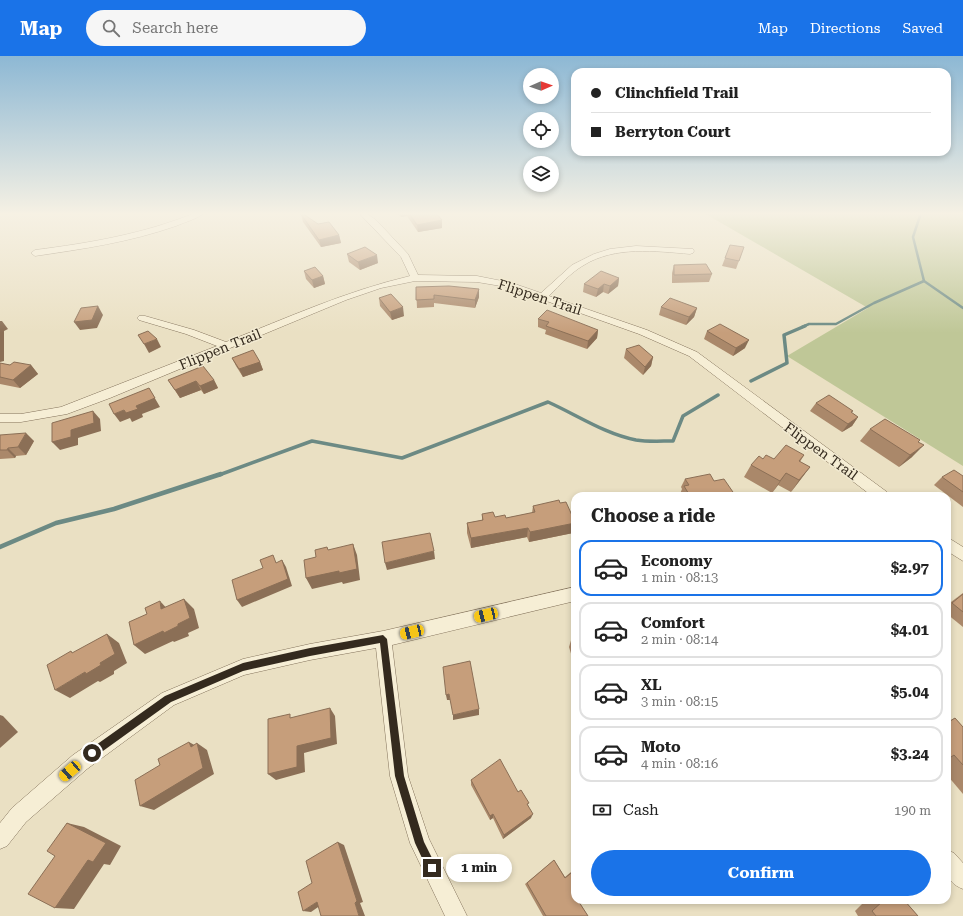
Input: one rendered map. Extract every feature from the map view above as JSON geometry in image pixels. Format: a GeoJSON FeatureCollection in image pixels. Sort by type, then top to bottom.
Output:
{"type":"FeatureCollection","features":[{"type":"Feature","properties":{"kind":"street"},"geometry":{"type":"LineString","coordinates":[[402,253],[415,278]]}},
{"type":"Feature","properties":{"kind":"street"},"geometry":{"type":"LineString","coordinates":[[542,296],[584,261],[605,253]]}},
{"type":"Feature","properties":{"kind":"street","name":"Flippen Trail"},"geometry":{"type":"LineString","coordinates":[[0,418],[21,418],[63,411],[106,395],[343,298],[379,286],[415,278],[477,279],[509,285],[542,296],[643,332],[693,354],[870,492]]}},
{"type":"Feature","properties":{"kind":"street"},"geometry":{"type":"LineString","coordinates":[[142,318],[190,332],[227,346]]}},
{"type":"Feature","properties":{"kind":"street"},"geometry":{"type":"LineString","coordinates":[[951,546],[963,555]]}},
{"type":"Feature","properties":{"kind":"street"},"geometry":{"type":"LineString","coordinates":[[0,839],[19,815],[80,762],[168,699],[243,667],[310,652],[383,639],[571,595]]}},
{"type":"Feature","properties":{"kind":"street"},"geometry":{"type":"LineString","coordinates":[[383,639],[399,776],[420,843],[456,916]]}},
{"type":"Feature","properties":{"kind":"street"},"geometry":{"type":"LineString","coordinates":[[951,865],[963,879]]}},
{"type":"Feature","properties":{"kind":"green space"},"geometry":{"type":"Polygon","coordinates":[[[773,253],[963,253],[963,466],[787,356],[868,308],[773,253]]]}},
{"type":"Feature","properties":{"kind":"building"},"geometry":{"type":"Polygon","coordinates":[[[374,253],[377,255],[358,262],[347,254],[374,253]]]}},
{"type":"Feature","properties":{"kind":"building"},"geometry":{"type":"Polygon","coordinates":[[[727,253],[742,253],[739,261],[725,258],[727,253]]]}},
{"type":"Feature","properties":{"kind":"building"},"geometry":{"type":"Polygon","coordinates":[[[706,264],[712,274],[674,275],[674,265],[706,264]]]}},
{"type":"Feature","properties":{"kind":"building"},"geometry":{"type":"Polygon","coordinates":[[[315,267],[323,276],[312,280],[304,271],[315,267]]]}},
{"type":"Feature","properties":{"kind":"building"},"geometry":{"type":"Polygon","coordinates":[[[601,271],[619,278],[610,286],[604,284],[598,289],[584,284],[601,271]]]}},
{"type":"Feature","properties":{"kind":"building"},"geometry":{"type":"Polygon","coordinates":[[[449,286],[479,289],[475,300],[434,295],[434,299],[416,300],[416,287],[449,286]]]}},
{"type":"Feature","properties":{"kind":"building"},"geometry":{"type":"Polygon","coordinates":[[[391,294],[403,307],[390,312],[379,298],[391,294]]]}},
{"type":"Feature","properties":{"kind":"building"},"geometry":{"type":"Polygon","coordinates":[[[670,298],[697,308],[689,317],[661,307],[670,298]]]}},
{"type":"Feature","properties":{"kind":"building"},"geometry":{"type":"Polygon","coordinates":[[[98,306],[92,320],[74,322],[81,308],[98,306]]]}},
{"type":"Feature","properties":{"kind":"building"},"geometry":{"type":"Polygon","coordinates":[[[547,310],[598,330],[588,341],[546,326],[549,322],[538,319],[547,310]]]}},
{"type":"Feature","properties":{"kind":"building"},"geometry":{"type":"Polygon","coordinates":[[[720,324],[749,340],[736,348],[707,331],[720,324]]]}},
{"type":"Feature","properties":{"kind":"building"},"geometry":{"type":"Polygon","coordinates":[[[148,331],[157,339],[144,344],[138,335],[148,331]]]}},
{"type":"Feature","properties":{"kind":"building"},"geometry":{"type":"Polygon","coordinates":[[[639,345],[653,357],[645,367],[626,349],[639,345]]]}},
{"type":"Feature","properties":{"kind":"building"},"geometry":{"type":"Polygon","coordinates":[[[253,350],[260,362],[239,369],[232,358],[253,350]]]}},
{"type":"Feature","properties":{"kind":"building"},"geometry":{"type":"Polygon","coordinates":[[[14,362],[31,365],[13,380],[0,377],[0,363],[10,365],[14,362]]]}},
{"type":"Feature","properties":{"kind":"building"},"geometry":{"type":"Polygon","coordinates":[[[203,366],[214,380],[200,386],[196,381],[175,390],[168,380],[203,366]]]}},
{"type":"Feature","properties":{"kind":"building"},"geometry":{"type":"Polygon","coordinates":[[[149,388],[155,398],[136,406],[138,409],[126,413],[124,410],[114,414],[109,404],[149,388]]]}},
{"type":"Feature","properties":{"kind":"building"},"geometry":{"type":"Polygon","coordinates":[[[829,395],[853,411],[851,412],[858,417],[848,424],[816,403],[829,395]]]}},
{"type":"Feature","properties":{"kind":"building"},"geometry":{"type":"Polygon","coordinates":[[[93,411],[94,423],[71,430],[71,437],[52,442],[52,423],[93,411]]]}},
{"type":"Feature","properties":{"kind":"building"},"geometry":{"type":"Polygon","coordinates":[[[885,419],[920,440],[918,442],[924,445],[910,455],[870,429],[885,419]]]}},
{"type":"Feature","properties":{"kind":"building"},"geometry":{"type":"Polygon","coordinates":[[[26,433],[18,447],[0,450],[0,435],[26,433]]]}},
{"type":"Feature","properties":{"kind":"building"},"geometry":{"type":"Polygon","coordinates":[[[786,445],[804,455],[799,461],[810,467],[799,480],[786,473],[780,481],[751,465],[759,456],[763,459],[766,455],[774,459],[786,445]]]}},
{"type":"Feature","properties":{"kind":"building"},"geometry":{"type":"Polygon","coordinates":[[[954,470],[963,476],[963,492],[942,477],[954,470]]]}},
{"type":"Feature","properties":{"kind":"building"},"geometry":{"type":"Polygon","coordinates":[[[710,474],[714,481],[724,479],[733,492],[688,492],[684,486],[689,485],[685,479],[710,474]]]}},
{"type":"Feature","properties":{"kind":"building"},"geometry":{"type":"Polygon","coordinates":[[[559,500],[560,503],[566,502],[571,513],[571,524],[530,532],[528,528],[471,538],[467,523],[483,520],[482,514],[493,512],[495,517],[505,515],[506,518],[535,512],[533,506],[559,500]]]}},
{"type":"Feature","properties":{"kind":"building"},"geometry":{"type":"Polygon","coordinates":[[[430,533],[434,551],[385,563],[382,542],[430,533]]]}},
{"type":"Feature","properties":{"kind":"building"},"geometry":{"type":"Polygon","coordinates":[[[353,544],[357,569],[306,578],[304,560],[316,557],[315,550],[327,547],[328,550],[353,544]]]}},
{"type":"Feature","properties":{"kind":"building"},"geometry":{"type":"Polygon","coordinates":[[[273,555],[276,563],[282,560],[288,579],[237,600],[232,580],[263,568],[260,560],[273,555]]]}},
{"type":"Feature","properties":{"kind":"building"},"geometry":{"type":"Polygon","coordinates":[[[963,594],[963,612],[952,603],[963,594]]]}},
{"type":"Feature","properties":{"kind":"building"},"geometry":{"type":"Polygon","coordinates":[[[184,599],[190,618],[164,633],[163,631],[134,645],[129,622],[147,614],[145,608],[160,601],[161,609],[184,599]]]}},
{"type":"Feature","properties":{"kind":"building"},"geometry":{"type":"Polygon","coordinates":[[[107,634],[115,654],[86,674],[85,672],[55,690],[47,665],[71,651],[72,653],[107,634]]]}},
{"type":"Feature","properties":{"kind":"building"},"geometry":{"type":"Polygon","coordinates":[[[470,661],[479,709],[453,715],[449,694],[446,695],[443,667],[470,661]]]}},
{"type":"Feature","properties":{"kind":"building"},"geometry":{"type":"Polygon","coordinates":[[[330,708],[331,738],[297,746],[297,767],[268,774],[268,719],[290,714],[290,718],[330,708]]]}},
{"type":"Feature","properties":{"kind":"building"},"geometry":{"type":"Polygon","coordinates":[[[955,718],[963,727],[963,765],[954,755],[951,757],[951,720],[955,718]]]}},
{"type":"Feature","properties":{"kind":"building"},"geometry":{"type":"Polygon","coordinates":[[[189,742],[191,747],[197,743],[203,768],[140,806],[135,780],[160,765],[158,759],[189,742]]]}},
{"type":"Feature","properties":{"kind":"building"},"geometry":{"type":"Polygon","coordinates":[[[500,759],[518,792],[521,790],[529,803],[527,804],[533,814],[504,835],[493,814],[490,816],[471,780],[500,759]]]}},
{"type":"Feature","properties":{"kind":"building"},"geometry":{"type":"Polygon","coordinates":[[[67,823],[106,843],[93,862],[88,860],[55,908],[28,894],[55,856],[47,851],[67,823]]]}},
{"type":"Feature","properties":{"kind":"building"},"geometry":{"type":"Polygon","coordinates":[[[338,842],[357,901],[355,903],[359,916],[321,916],[317,902],[303,911],[298,892],[312,883],[306,861],[338,842]]]}},
{"type":"Feature","properties":{"kind":"building"},"geometry":{"type":"Polygon","coordinates":[[[554,860],[565,878],[571,873],[571,904],[580,904],[588,916],[546,916],[527,883],[554,860]]]}},
{"type":"Feature","properties":{"kind":"building"},"geometry":{"type":"Polygon","coordinates":[[[880,904],[908,904],[918,916],[876,916],[872,911],[880,904]]]}},
{"type":"Feature","properties":{"kind":"waterway"},"geometry":{"type":"LineString","coordinates":[[917,253],[924,281]]}},
{"type":"Feature","properties":{"kind":"waterway"},"geometry":{"type":"LineString","coordinates":[[802,327],[809,324],[836,324],[874,303],[924,281]]}},
{"type":"Feature","properties":{"kind":"waterway"},"geometry":{"type":"LineString","coordinates":[[924,281],[963,308]]}},
{"type":"Feature","properties":{"kind":"waterway"},"geometry":{"type":"LineString","coordinates":[[751,381],[787,363],[784,335],[805,326]]}},
{"type":"Feature","properties":{"kind":"waterway"},"geometry":{"type":"LineString","coordinates":[[219,475],[312,441],[402,458],[548,402],[602,429],[625,437],[645,441],[673,441],[683,416],[718,395]]}},
{"type":"Feature","properties":{"kind":"waterway"},"geometry":{"type":"LineString","coordinates":[[0,547],[56,523],[114,509],[221,474]]}},
{"type":"Feature","properties":{"kind":"route"},"geometry":{"type":"LineString","coordinates":[[92,753],[168,699],[243,667],[310,652],[383,639],[399,776],[420,843],[432,868]]}}]}
